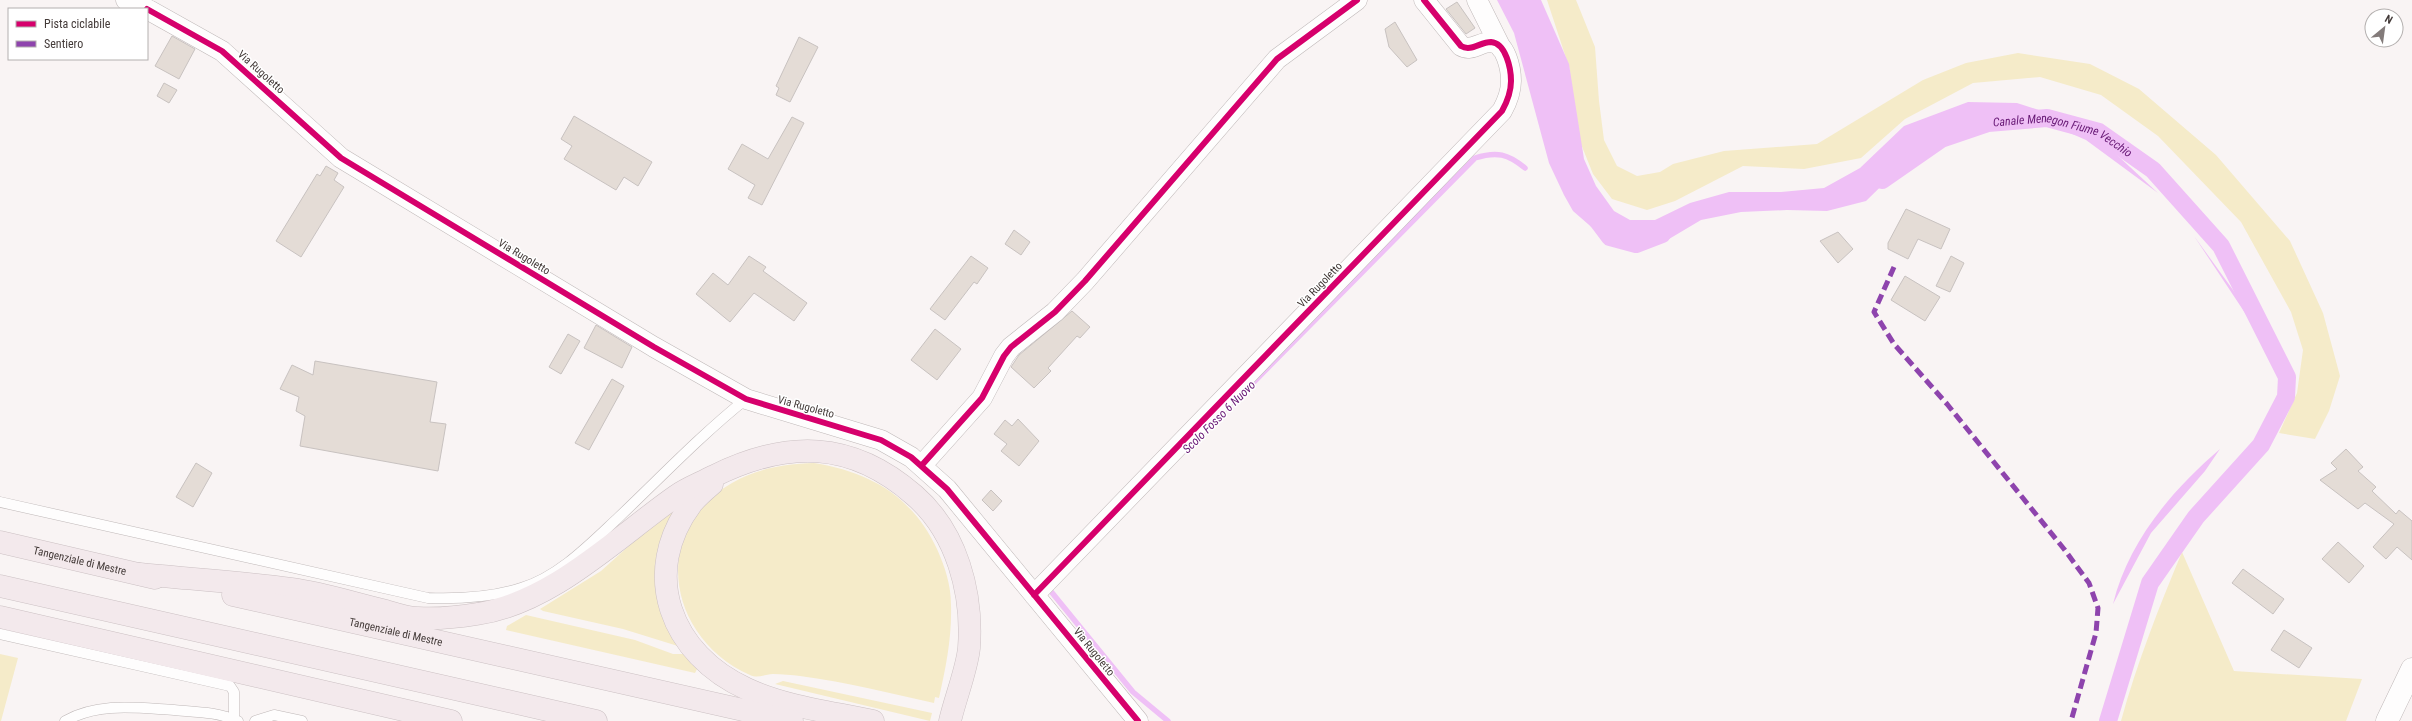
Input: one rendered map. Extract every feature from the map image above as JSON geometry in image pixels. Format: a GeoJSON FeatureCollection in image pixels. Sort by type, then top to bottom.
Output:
{"type":"FeatureCollection","features":[{"type":"Feature","properties":{"kind":"highway"},"geometry":{"type":"LineString","coordinates":[[140,574],[293,589],[416,618],[478,614],[517,604],[553,585],[678,494],[724,472],[755,459],[797,450],[837,453],[871,465],[900,482],[924,503],[943,529],[957,555],[965,584],[969,649],[952,711]]}},
{"type":"Feature","properties":{"kind":"highway"},"geometry":{"type":"LineString","coordinates":[[724,472],[693,503],[676,530],[667,557],[665,586],[672,616],[683,638],[706,664],[746,689],[769,698],[873,721]]}},
{"type":"Feature","properties":{"kind":"highway","name":"Tangenziale di Mestre"},"geometry":{"type":"LineString","coordinates":[[0,542],[792,721]]}},
{"type":"Feature","properties":{"kind":"highway"},"geometry":{"type":"LineString","coordinates":[[0,586],[596,721]]}},
{"type":"Feature","properties":{"kind":"highway"},"geometry":{"type":"LineString","coordinates":[[0,617],[451,721]]}},
{"type":"Feature","properties":{"kind":"street","name":"Via Rugoletto"},"geometry":{"type":"LineString","coordinates":[[126,0],[145,8]]}},
{"type":"Feature","properties":{"kind":"street"},"geometry":{"type":"LineString","coordinates":[[922,465],[982,398],[1004,356],[1011,348],[1055,312],[1086,281],[1277,59],[1357,0]]}},
{"type":"Feature","properties":{"kind":"street"},"geometry":{"type":"LineString","coordinates":[[1424,0],[1461,46],[1468,48],[1491,42],[1501,48]]}},
{"type":"Feature","properties":{"kind":"street","name":"Via Rugoletto"},"geometry":{"type":"LineString","coordinates":[[1034,595],[1498,116],[1508,97],[1511,81],[1508,61],[1477,0]]}},
{"type":"Feature","properties":{"kind":"street","name":"Via Rugoletto"},"geometry":{"type":"LineString","coordinates":[[148,10],[222,51],[341,158],[654,348],[746,399],[881,440],[922,465],[947,489],[1138,721]]}},
{"type":"Feature","properties":{"kind":"street"},"geometry":{"type":"LineString","coordinates":[[2386,721],[2412,669]]}},
{"type":"Feature","properties":{"kind":"lane"},"geometry":{"type":"LineString","coordinates":[[0,502],[428,598],[456,599],[486,596],[522,588],[540,580],[581,552],[714,424],[746,399]]}},
{"type":"Feature","properties":{"kind":"lane"},"geometry":{"type":"LineString","coordinates":[[0,634],[230,686],[234,692],[236,720],[218,714],[122,707],[96,710],[65,721]]}},
{"type":"Feature","properties":{"kind":"lane"},"geometry":{"type":"LineString","coordinates":[[256,721],[274,715],[302,721]]}},
{"type":"Feature","properties":{"kind":"shaded area"},"geometry":{"type":"Polygon","coordinates":[[[1497,0],[1541,0],[1569,64],[1584,159],[1596,186],[1614,211],[1630,220],[1655,220],[1690,203],[1729,192],[1781,192],[1824,188],[1860,168],[1904,126],[1968,102],[2017,103],[2067,119],[2102,141],[2158,193],[2086,140],[2047,123],[2020,118],[1984,121],[1943,136],[1914,154],[1866,201],[1827,211],[1787,210],[1741,212],[1701,220],[1669,239],[1630,244],[1596,231],[1573,211],[1564,195],[1549,163],[1514,33],[1497,0]]]}},
{"type":"Feature","properties":{"kind":"shaded area"},"geometry":{"type":"Polygon","coordinates":[[[1547,0],[1576,0],[1595,47],[1599,101],[1604,140],[1617,166],[1637,176],[1660,172],[1673,164],[1724,151],[1817,144],[1923,80],[1966,63],[2018,53],[2090,64],[2139,89],[2216,155],[2290,241],[2323,313],[2340,376],[2329,411],[2315,439],[2279,433],[2297,393],[2303,350],[2291,312],[2241,222],[2158,136],[2101,95],[2040,77],[1973,83],[1905,119],[1861,158],[1804,169],[1743,166],[1675,201],[1647,210],[1612,199],[1593,174],[1571,119],[1570,70],[1547,0]]]}},
{"type":"Feature","properties":{"kind":"shaded area"},"geometry":{"type":"Polygon","coordinates":[[[2194,236],[2241,301],[2249,319],[2194,236]]]}},
{"type":"Feature","properties":{"kind":"shaded area"},"geometry":{"type":"Polygon","coordinates":[[[2220,449],[2205,471],[2151,533],[2113,604],[2129,559],[2154,519],[2185,482],[2220,449]]]}},
{"type":"Feature","properties":{"kind":"shaded area"},"geometry":{"type":"Polygon","coordinates":[[[814,463],[853,473],[871,480],[887,490],[902,501],[915,514],[927,530],[937,549],[949,583],[951,617],[948,652],[944,675],[939,698],[935,697],[934,703],[817,678],[780,674],[759,676],[750,675],[722,658],[700,636],[686,610],[679,583],[679,555],[688,528],[706,503],[732,483],[762,470],[793,464],[814,463]]]}},
{"type":"Feature","properties":{"kind":"shaded area"},"geometry":{"type":"Polygon","coordinates":[[[672,507],[675,511],[662,550],[698,667],[695,673],[506,630],[507,626],[526,615],[635,640],[673,654],[683,654],[681,647],[623,629],[543,611],[540,609],[601,571],[672,507]]]}},
{"type":"Feature","properties":{"kind":"shaded area"},"geometry":{"type":"Polygon","coordinates":[[[2182,552],[2234,671],[2362,679],[2346,721],[2121,721],[2149,635],[2182,552]]]}},
{"type":"Feature","properties":{"kind":"shaded area"},"geometry":{"type":"Polygon","coordinates":[[[0,654],[18,658],[1,721],[0,721],[0,654]]]}},
{"type":"Feature","properties":{"kind":"shaded area"},"geometry":{"type":"Polygon","coordinates":[[[783,681],[932,713],[930,721],[775,684],[783,681]]]}},
{"type":"Feature","properties":{"kind":"building"},"geometry":{"type":"Polygon","coordinates":[[[1457,2],[1475,28],[1466,34],[1446,9],[1457,2]]]}},
{"type":"Feature","properties":{"kind":"building"},"geometry":{"type":"Polygon","coordinates":[[[1395,22],[1417,60],[1407,67],[1389,47],[1385,29],[1395,22]]]}},
{"type":"Feature","properties":{"kind":"building"},"geometry":{"type":"Polygon","coordinates":[[[172,36],[195,49],[179,79],[155,66],[172,36]]]}},
{"type":"Feature","properties":{"kind":"building"},"geometry":{"type":"Polygon","coordinates":[[[799,37],[818,47],[790,102],[776,95],[779,88],[776,86],[799,37]]]}},
{"type":"Feature","properties":{"kind":"building"},"geometry":{"type":"Polygon","coordinates":[[[164,83],[177,90],[169,103],[157,96],[164,83]]]}},
{"type":"Feature","properties":{"kind":"building"},"geometry":{"type":"Polygon","coordinates":[[[574,116],[652,162],[638,186],[624,177],[616,190],[564,159],[572,146],[561,139],[574,116]]]}},
{"type":"Feature","properties":{"kind":"building"},"geometry":{"type":"Polygon","coordinates":[[[792,117],[804,123],[762,205],[748,198],[755,185],[728,169],[742,144],[768,159],[792,117]]]}},
{"type":"Feature","properties":{"kind":"building"},"geometry":{"type":"Polygon","coordinates":[[[326,166],[338,173],[334,180],[344,187],[301,257],[276,241],[317,174],[320,176],[326,166]]]}},
{"type":"Feature","properties":{"kind":"building"},"geometry":{"type":"Polygon","coordinates":[[[1906,209],[1950,229],[1941,249],[1918,239],[1908,259],[1888,249],[1888,243],[1906,209]]]}},
{"type":"Feature","properties":{"kind":"building"},"geometry":{"type":"Polygon","coordinates":[[[1014,230],[1030,242],[1021,255],[1005,244],[1014,230]]]}},
{"type":"Feature","properties":{"kind":"building"},"geometry":{"type":"Polygon","coordinates":[[[1838,232],[1853,249],[1838,263],[1820,241],[1838,232]]]}},
{"type":"Feature","properties":{"kind":"building"},"geometry":{"type":"Polygon","coordinates":[[[749,256],[766,267],[763,271],[807,303],[794,321],[754,293],[730,322],[696,294],[713,273],[728,285],[749,256]]]}},
{"type":"Feature","properties":{"kind":"building"},"geometry":{"type":"Polygon","coordinates":[[[971,256],[988,268],[977,284],[974,282],[945,320],[930,309],[971,256]]]}},
{"type":"Feature","properties":{"kind":"building"},"geometry":{"type":"Polygon","coordinates":[[[1951,256],[1964,263],[1950,292],[1936,286],[1951,256]]]}},
{"type":"Feature","properties":{"kind":"building"},"geometry":{"type":"Polygon","coordinates":[[[1905,276],[1940,297],[1925,321],[1891,300],[1905,276]]]}},
{"type":"Feature","properties":{"kind":"building"},"geometry":{"type":"Polygon","coordinates":[[[1072,311],[1090,327],[1080,338],[1077,336],[1048,368],[1051,371],[1034,388],[1011,367],[1019,355],[1072,311]]]}},
{"type":"Feature","properties":{"kind":"building"},"geometry":{"type":"Polygon","coordinates":[[[596,325],[632,347],[622,368],[584,348],[596,325]]]}},
{"type":"Feature","properties":{"kind":"building"},"geometry":{"type":"Polygon","coordinates":[[[935,329],[961,349],[937,380],[911,360],[935,329]]]}},
{"type":"Feature","properties":{"kind":"building"},"geometry":{"type":"Polygon","coordinates":[[[568,334],[580,341],[561,374],[549,367],[568,334]]]}},
{"type":"Feature","properties":{"kind":"building"},"geometry":{"type":"Polygon","coordinates":[[[315,361],[437,382],[430,422],[446,424],[438,471],[300,446],[305,416],[296,411],[299,397],[280,389],[292,365],[313,375],[315,361]]]}},
{"type":"Feature","properties":{"kind":"building"},"geometry":{"type":"Polygon","coordinates":[[[612,379],[624,386],[589,450],[575,443],[612,379]]]}},
{"type":"Feature","properties":{"kind":"building"},"geometry":{"type":"Polygon","coordinates":[[[1018,419],[1039,441],[1019,466],[1001,451],[1007,444],[994,434],[1005,420],[1012,426],[1018,419]]]}},
{"type":"Feature","properties":{"kind":"building"},"geometry":{"type":"Polygon","coordinates":[[[2346,449],[2363,467],[2358,471],[2376,487],[2372,491],[2396,514],[2399,510],[2412,521],[2412,560],[2397,547],[2386,559],[2373,547],[2394,524],[2365,503],[2358,509],[2320,480],[2337,469],[2331,463],[2346,449]]]}},
{"type":"Feature","properties":{"kind":"building"},"geometry":{"type":"Polygon","coordinates":[[[196,463],[212,473],[193,507],[176,497],[196,463]]]}},
{"type":"Feature","properties":{"kind":"building"},"geometry":{"type":"Polygon","coordinates":[[[991,490],[1002,501],[993,511],[982,500],[991,490]]]}},
{"type":"Feature","properties":{"kind":"building"},"geometry":{"type":"Polygon","coordinates":[[[2338,542],[2364,566],[2349,583],[2322,559],[2338,542]]]}},
{"type":"Feature","properties":{"kind":"building"},"geometry":{"type":"Polygon","coordinates":[[[2243,569],[2284,599],[2273,614],[2232,583],[2243,569]]]}},
{"type":"Feature","properties":{"kind":"building"},"geometry":{"type":"Polygon","coordinates":[[[2284,630],[2312,648],[2299,668],[2271,650],[2284,630]]]}},
{"type":"Feature","properties":{"kind":"waterway","name":"Canale Menegon Fiume Vecchio"},"geometry":{"type":"LineString","coordinates":[[1882,180],[1941,139],[1988,123],[2047,118],[2099,132],[2153,170],[2221,246],[2287,377],[2286,397],[2261,445],[2196,517],[2150,583],[2108,721]]}},
{"type":"Feature","properties":{"kind":"waterway","name":"Scolo Fosso 6 Nuovo"},"geometry":{"type":"LineString","coordinates":[[1246,390],[1475,158],[1496,154],[1502,155],[1519,163],[1525,168]]}},
{"type":"Feature","properties":{"kind":"waterway","name":"Canale Menegon Fiume Vecchio"},"geometry":{"type":"LineString","coordinates":[[1595,217],[1610,237],[1636,244],[1662,234]]}},
{"type":"Feature","properties":{"kind":"waterway","name":"Scolo Fosso 6 Nuovo"},"geometry":{"type":"LineString","coordinates":[[1051,587],[1049,589],[1133,692],[1168,721]]}},
{"type":"Feature","properties":{"kind":"marked path"},"geometry":{"type":"LineString","coordinates":[[1894,267],[1874,312],[1894,344],[1947,404],[2064,549],[2089,583],[2098,608],[2096,633],[2071,721]]}},
{"type":"Feature","properties":{"kind":"cycle path"},"geometry":{"type":"LineString","coordinates":[[922,465],[982,398],[1004,356],[1011,347],[1055,312],[1085,281],[1277,59],[1357,0]]}},
{"type":"Feature","properties":{"kind":"cycle path"},"geometry":{"type":"LineString","coordinates":[[1034,595],[1502,111],[1506,104],[1511,81],[1509,64],[1504,52],[1496,43],[1491,42],[1468,48],[1461,46],[1424,0]]}},
{"type":"Feature","properties":{"kind":"cycle path"},"geometry":{"type":"LineString","coordinates":[[148,10],[222,51],[341,158],[654,347],[746,399],[881,440],[911,457],[947,489],[1138,721]]}}]}
